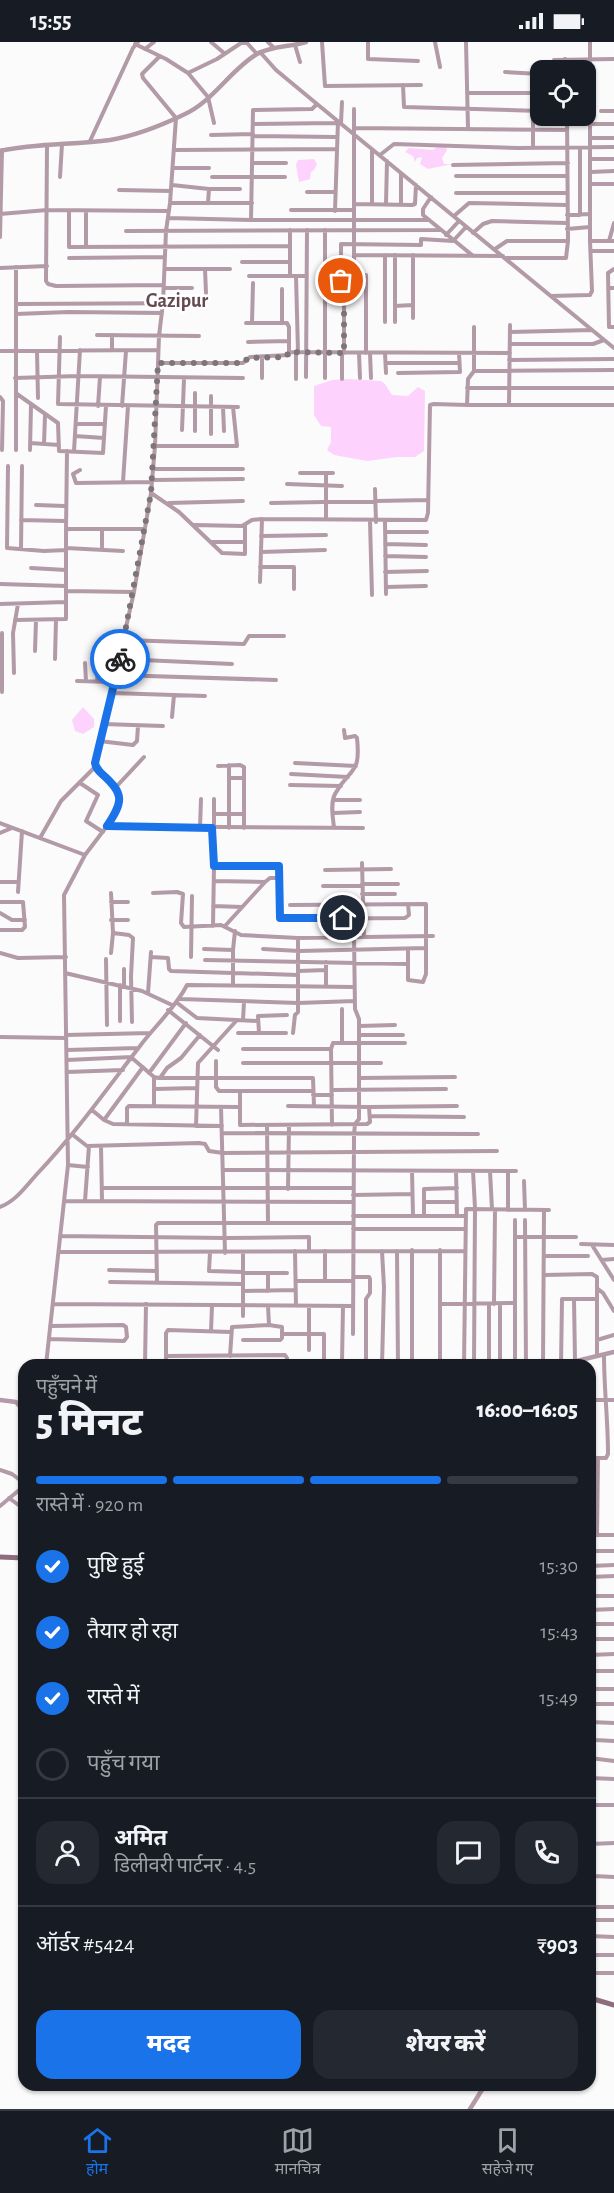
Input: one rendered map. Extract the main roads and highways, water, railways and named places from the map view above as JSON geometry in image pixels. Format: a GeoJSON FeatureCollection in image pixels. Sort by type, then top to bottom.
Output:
{"type":"FeatureCollection","features":[{"type":"Feature","properties":{"kind":"main road"},"geometry":{"type":"LineString","coordinates":[[0,1557],[18,1558]]}},
{"type":"Feature","properties":{"kind":"main road"},"geometry":{"type":"LineString","coordinates":[[596,2000],[614,2005]]}},
{"type":"Feature","properties":{"kind":"district","name":"Gazipur"},"geometry":{"type":"Point","coordinates":[177,301]}}]}
